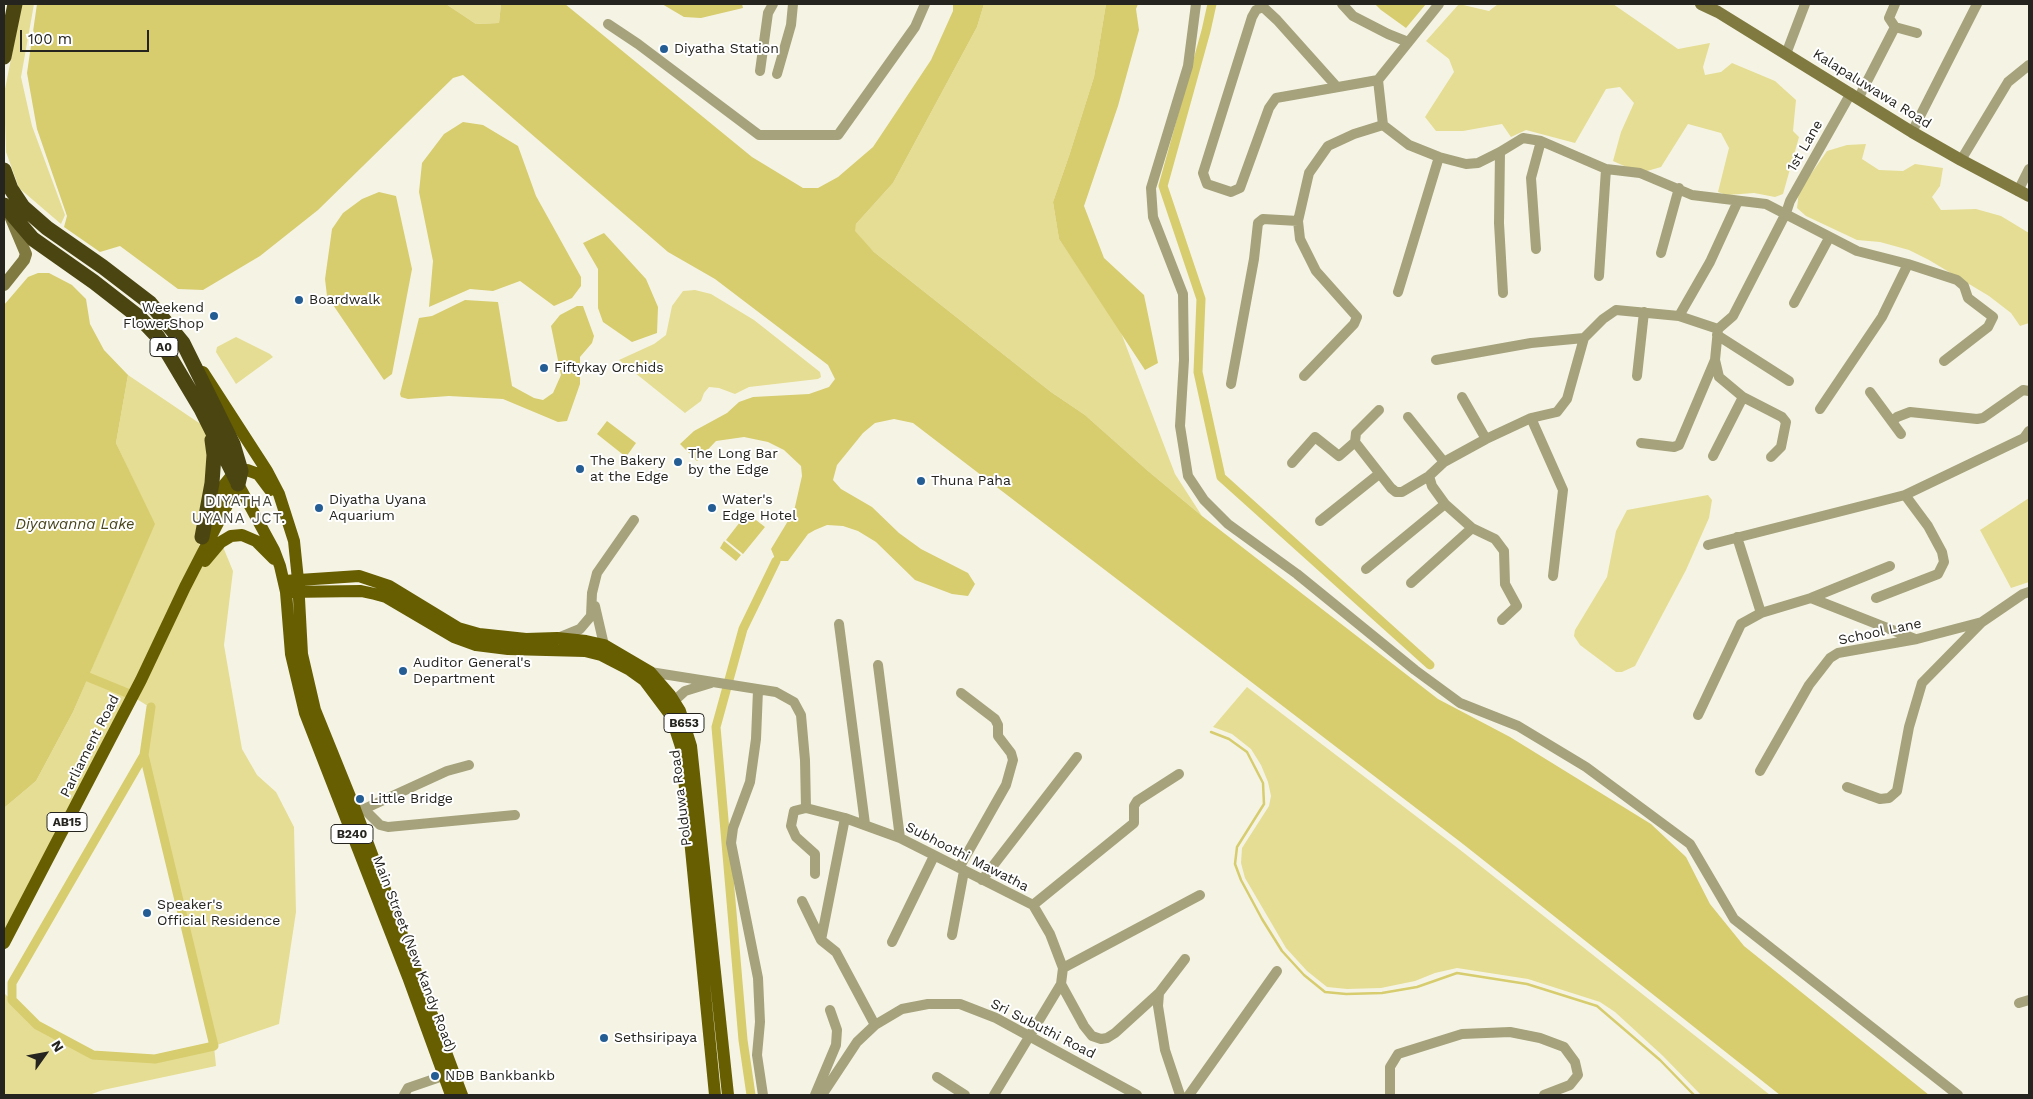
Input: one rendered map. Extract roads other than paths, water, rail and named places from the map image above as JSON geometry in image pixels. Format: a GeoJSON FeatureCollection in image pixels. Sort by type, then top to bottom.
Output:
{"type":"FeatureCollection","features":[{"type":"Feature","properties":{"kind":"highway"},"geometry":{"type":"LineString","coordinates":[[4,57],[15,4]]}},
{"type":"Feature","properties":{"kind":"highway","name":"A0"},"geometry":{"type":"LineString","coordinates":[[4,170],[11,189],[23,208],[150,304],[183,343],[233,444],[237,476]]}},
{"type":"Feature","properties":{"kind":"highway","name":"A0"},"geometry":{"type":"LineString","coordinates":[[6,208],[38,244],[94,282],[140,317],[158,337],[201,409],[211,431],[237,476]]}},
{"type":"Feature","properties":{"kind":"highway"},"geometry":{"type":"LineString","coordinates":[[202,537],[214,464],[211,431]]}},
{"type":"Feature","properties":{"kind":"main road"},"geometry":{"type":"LineString","coordinates":[[183,343],[267,471],[279,494],[289,525]]}},
{"type":"Feature","properties":{"kind":"main road"},"geometry":{"type":"LineString","coordinates":[[237,476],[247,470],[258,474],[267,483],[289,525]]}},
{"type":"Feature","properties":{"kind":"main road","name":"Parliament Road"},"geometry":{"type":"LineString","coordinates":[[185,587],[202,537],[224,485],[237,476]]}},
{"type":"Feature","properties":{"kind":"main road","name":"Parliament Road"},"geometry":{"type":"LineString","coordinates":[[4,943],[141,680],[237,476]]}},
{"type":"Feature","properties":{"kind":"main road","name":"Main Street (New Kandy Road)"},"geometry":{"type":"LineString","coordinates":[[237,476],[280,566],[285,586],[291,654],[305,713],[408,977],[451,1095]]}},
{"type":"Feature","properties":{"kind":"main road","name":"Main Street (New Kandy Road)"},"geometry":{"type":"LineString","coordinates":[[289,525],[294,542],[299,586],[302,654],[315,710],[359,809],[462,1095]]}},
{"type":"Feature","properties":{"kind":"main road"},"geometry":{"type":"LineString","coordinates":[[185,587],[215,548],[231,536],[242,535],[256,541],[280,566]]}},
{"type":"Feature","properties":{"kind":"main road","name":"Polduwa Road"},"geometry":{"type":"LineString","coordinates":[[285,586],[361,591],[386,597],[454,637],[476,644],[508,649],[557,638],[586,646],[630,670],[668,699]]}},
{"type":"Feature","properties":{"kind":"main road","name":"Polduwa Road"},"geometry":{"type":"LineString","coordinates":[[526,644],[604,646],[650,672],[668,699],[681,748],[694,814],[728,1095]]}},
{"type":"Feature","properties":{"kind":"main road","name":"Polduwa Road"},"geometry":{"type":"LineString","coordinates":[[694,814],[715,1095]]}},
{"type":"Feature","properties":{"kind":"street"},"geometry":{"type":"LineString","coordinates":[[760,71],[768,13],[773,4]]}},
{"type":"Feature","properties":{"kind":"street"},"geometry":{"type":"LineString","coordinates":[[777,74],[791,25],[793,4]]}},
{"type":"Feature","properties":{"kind":"street"},"geometry":{"type":"LineString","coordinates":[[608,24],[638,44],[759,136],[838,135],[916,27],[925,4]]}},
{"type":"Feature","properties":{"kind":"street"},"geometry":{"type":"LineString","coordinates":[[1196,4],[1188,66],[1151,188],[1153,217],[1182,294],[1184,360],[1180,426],[1188,476],[1204,500],[1228,524],[1297,574],[1415,670],[1460,703],[1518,726],[1586,767],[1690,844],[1734,919],[1958,1095]]}},
{"type":"Feature","properties":{"kind":"street"},"geometry":{"type":"LineString","coordinates":[[1342,4],[1353,16],[1408,42]]}},
{"type":"Feature","properties":{"kind":"street"},"geometry":{"type":"LineString","coordinates":[[1337,87],[1277,20],[1263,7],[1256,10],[1252,17],[1203,173],[1207,184],[1231,192],[1240,188],[1269,108],[1276,98],[1378,80],[1439,4]]}},
{"type":"Feature","properties":{"kind":"street","name":"Kalapaluwawa Road"},"geometry":{"type":"LineString","coordinates":[[1701,4],[1718,12],[1912,132],[2024,193]]}},
{"type":"Feature","properties":{"kind":"street"},"geometry":{"type":"LineString","coordinates":[[1786,54],[1804,4]]}},
{"type":"Feature","properties":{"kind":"street"},"geometry":{"type":"LineString","coordinates":[[1895,4],[1889,18],[1894,27],[1917,33]]}},
{"type":"Feature","properties":{"kind":"street"},"geometry":{"type":"LineString","coordinates":[[1912,132],[1977,4]]}},
{"type":"Feature","properties":{"kind":"street","name":"1st Lane"},"geometry":{"type":"LineString","coordinates":[[1718,332],[1733,316],[1786,213],[1790,201],[1894,27]]}},
{"type":"Feature","properties":{"kind":"street"},"geometry":{"type":"LineString","coordinates":[[1961,160],[2008,82],[2029,65]]}},
{"type":"Feature","properties":{"kind":"street"},"geometry":{"type":"LineString","coordinates":[[1378,80],[1383,125],[1409,145],[1438,157],[1466,164],[1478,163],[1523,138],[1541,141],[1606,169],[1640,173],[1692,195],[1766,204],[1857,251],[1908,264],[1957,280],[1964,286],[1968,298],[1993,317],[1988,327],[1944,362]]}},
{"type":"Feature","properties":{"kind":"street"},"geometry":{"type":"LineString","coordinates":[[1304,376],[1354,324],[1357,317],[1316,271],[1300,239],[1298,222],[1310,173],[1328,146],[1354,134],[1383,125]]}},
{"type":"Feature","properties":{"kind":"street"},"geometry":{"type":"LineString","coordinates":[[1536,250],[1531,178],[1541,141]]}},
{"type":"Feature","properties":{"kind":"street"},"geometry":{"type":"LineString","coordinates":[[1500,152],[1499,223],[1503,293]]}},
{"type":"Feature","properties":{"kind":"street"},"geometry":{"type":"LineString","coordinates":[[1398,292],[1438,157]]}},
{"type":"Feature","properties":{"kind":"street"},"geometry":{"type":"LineString","coordinates":[[1599,276],[1606,169]]}},
{"type":"Feature","properties":{"kind":"street"},"geometry":{"type":"LineString","coordinates":[[2024,193],[2029,169]]}},
{"type":"Feature","properties":{"kind":"street"},"geometry":{"type":"LineString","coordinates":[[1661,253],[1679,188]]}},
{"type":"Feature","properties":{"kind":"street"},"geometry":{"type":"LineString","coordinates":[[1679,316],[1710,262],[1738,201]]}},
{"type":"Feature","properties":{"kind":"street"},"geometry":{"type":"LineString","coordinates":[[4,285],[24,260],[26,254],[6,208]]}},
{"type":"Feature","properties":{"kind":"street"},"geometry":{"type":"LineString","coordinates":[[1231,384],[1254,259],[1258,223],[1263,219],[1298,222]]}},
{"type":"Feature","properties":{"kind":"street"},"geometry":{"type":"LineString","coordinates":[[1794,303],[1829,238]]}},
{"type":"Feature","properties":{"kind":"street"},"geometry":{"type":"LineString","coordinates":[[1820,409],[1882,317],[1908,264]]}},
{"type":"Feature","properties":{"kind":"street"},"geometry":{"type":"LineString","coordinates":[[1355,442],[1379,474],[1396,492],[1402,492],[1430,476],[1444,462],[1486,439],[1531,418],[1558,412],[1567,399],[1584,338],[1603,319],[1616,310],[1679,316],[1718,332],[1789,381]]}},
{"type":"Feature","properties":{"kind":"street"},"geometry":{"type":"LineString","coordinates":[[1637,376],[1644,312]]}},
{"type":"Feature","properties":{"kind":"street"},"geometry":{"type":"LineString","coordinates":[[1642,443],[1674,448],[1679,445],[1715,360],[1718,332]]}},
{"type":"Feature","properties":{"kind":"street"},"geometry":{"type":"LineString","coordinates":[[1436,360],[1531,343],[1584,338]]}},
{"type":"Feature","properties":{"kind":"street"},"geometry":{"type":"LineString","coordinates":[[1715,360],[1719,377],[1743,397],[1782,417],[1786,422],[1781,447],[1771,457]]}},
{"type":"Feature","properties":{"kind":"street"},"geometry":{"type":"LineString","coordinates":[[1892,422],[1897,417],[1910,412],[1976,419],[1983,418],[2023,390],[2029,391]]}},
{"type":"Feature","properties":{"kind":"street"},"geometry":{"type":"LineString","coordinates":[[1870,392],[1901,434]]}},
{"type":"Feature","properties":{"kind":"street"},"geometry":{"type":"LineString","coordinates":[[1462,397],[1486,439]]}},
{"type":"Feature","properties":{"kind":"street"},"geometry":{"type":"LineString","coordinates":[[1713,456],[1743,397]]}},
{"type":"Feature","properties":{"kind":"street"},"geometry":{"type":"LineString","coordinates":[[1292,463],[1315,437],[1339,456],[1355,442],[1356,433],[1379,410]]}},
{"type":"Feature","properties":{"kind":"street"},"geometry":{"type":"LineString","coordinates":[[1408,417],[1444,462]]}},
{"type":"Feature","properties":{"kind":"street"},"geometry":{"type":"LineString","coordinates":[[1531,418],[1563,490],[1553,576]]}},
{"type":"Feature","properties":{"kind":"street"},"geometry":{"type":"LineString","coordinates":[[1708,545],[1905,496],[2024,438],[2029,431]]}},
{"type":"Feature","properties":{"kind":"street"},"geometry":{"type":"LineString","coordinates":[[1320,521],[1379,474]]}},
{"type":"Feature","properties":{"kind":"street"},"geometry":{"type":"LineString","coordinates":[[1430,476],[1432,486],[1445,504],[1472,528],[1494,540],[1504,551],[1505,584],[1517,606],[1502,620]]}},
{"type":"Feature","properties":{"kind":"street"},"geometry":{"type":"LineString","coordinates":[[1876,598],[1938,574],[1944,562],[1942,552],[1928,526],[1905,496]]}},
{"type":"Feature","properties":{"kind":"street"},"geometry":{"type":"LineString","coordinates":[[1366,569],[1445,504]]}},
{"type":"Feature","properties":{"kind":"street"},"geometry":{"type":"LineString","coordinates":[[586,646],[591,616],[592,593],[597,573],[634,520]]}},
{"type":"Feature","properties":{"kind":"street"},"geometry":{"type":"LineString","coordinates":[[1411,582],[1472,528]]}},
{"type":"Feature","properties":{"kind":"street"},"geometry":{"type":"LineString","coordinates":[[1737,537],[1761,613]]}},
{"type":"Feature","properties":{"kind":"street"},"geometry":{"type":"LineString","coordinates":[[1698,716],[1741,624],[1761,613],[1811,598],[1890,566]]}},
{"type":"Feature","properties":{"kind":"street","name":"School Lane"},"geometry":{"type":"LineString","coordinates":[[1760,771],[1809,684],[1830,658],[1838,654],[1916,639],[1982,622],[2023,594],[2029,592]]}},
{"type":"Feature","properties":{"kind":"street"},"geometry":{"type":"LineString","coordinates":[[592,593],[604,646]]}},
{"type":"Feature","properties":{"kind":"street"},"geometry":{"type":"LineString","coordinates":[[1811,598],[1916,639]]}},
{"type":"Feature","properties":{"kind":"street"},"geometry":{"type":"LineString","coordinates":[[557,638],[580,629],[591,616]]}},
{"type":"Feature","properties":{"kind":"street"},"geometry":{"type":"LineString","coordinates":[[1848,787],[1880,799],[1889,798],[1897,791],[1910,726],[1922,683],[1982,622]]}},
{"type":"Feature","properties":{"kind":"street"},"geometry":{"type":"LineString","coordinates":[[839,624],[865,824]]}},
{"type":"Feature","properties":{"kind":"street"},"geometry":{"type":"LineString","coordinates":[[878,665],[900,838]]}},
{"type":"Feature","properties":{"kind":"street"},"geometry":{"type":"LineString","coordinates":[[650,672],[776,692],[794,702],[801,715],[805,760],[806,808],[794,811],[791,826],[796,837],[815,854],[815,874]]}},
{"type":"Feature","properties":{"kind":"street"},"geometry":{"type":"LineString","coordinates":[[668,699],[685,691],[716,681]]}},
{"type":"Feature","properties":{"kind":"street"},"geometry":{"type":"LineString","coordinates":[[758,690],[756,739],[750,782],[734,828],[731,843],[758,978],[760,1022],[757,1055],[763,1095]]}},
{"type":"Feature","properties":{"kind":"street"},"geometry":{"type":"LineString","coordinates":[[952,934],[962,870],[1006,785],[1013,760],[1011,752],[999,739],[998,725],[995,720],[961,693]]}},
{"type":"Feature","properties":{"kind":"street"},"geometry":{"type":"LineString","coordinates":[[982,880],[1077,757]]}},
{"type":"Feature","properties":{"kind":"street"},"geometry":{"type":"LineString","coordinates":[[469,765],[447,771],[359,809],[380,825],[388,828],[515,815]]}},
{"type":"Feature","properties":{"kind":"street"},"geometry":{"type":"LineString","coordinates":[[1033,905],[1134,823],[1134,806],[1137,801],[1179,774]]}},
{"type":"Feature","properties":{"kind":"street","name":"Subhoothi Mawatha"},"geometry":{"type":"LineString","coordinates":[[806,808],[865,824],[900,838],[1033,905],[1050,934],[1063,968],[1061,984],[994,1095]]}},
{"type":"Feature","properties":{"kind":"street"},"geometry":{"type":"LineString","coordinates":[[821,940],[845,818]]}},
{"type":"Feature","properties":{"kind":"street"},"geometry":{"type":"LineString","coordinates":[[892,942],[934,856]]}},
{"type":"Feature","properties":{"kind":"street"},"geometry":{"type":"LineString","coordinates":[[1063,968],[1200,895]]}},
{"type":"Feature","properties":{"kind":"street"},"geometry":{"type":"LineString","coordinates":[[802,902],[821,940],[836,952],[875,1025]]}},
{"type":"Feature","properties":{"kind":"street"},"geometry":{"type":"LineString","coordinates":[[1061,984],[1084,1026],[1092,1036],[1101,1039],[1107,1038],[1159,993],[1185,959]]}},
{"type":"Feature","properties":{"kind":"street"},"geometry":{"type":"LineString","coordinates":[[1189,1095],[1277,971]]}},
{"type":"Feature","properties":{"kind":"street"},"geometry":{"type":"LineString","coordinates":[[1159,993],[1158,1006],[1165,1050],[1180,1095]]}},
{"type":"Feature","properties":{"kind":"street","name":"Sri Subuthi Road"},"geometry":{"type":"LineString","coordinates":[[822,1095],[857,1042],[875,1025],[902,1009],[928,1004],[960,1004],[996,1018],[1137,1095]]}},
{"type":"Feature","properties":{"kind":"street"},"geometry":{"type":"LineString","coordinates":[[815,1095],[836,1045],[837,1030],[830,1010]]}},
{"type":"Feature","properties":{"kind":"street"},"geometry":{"type":"LineString","coordinates":[[1390,1095],[1390,1067],[1398,1054],[1462,1034],[1510,1032],[1540,1038],[1564,1047],[1575,1062],[1578,1075],[1570,1085],[1544,1095]]}},
{"type":"Feature","properties":{"kind":"street"},"geometry":{"type":"LineString","coordinates":[[404,1095],[408,1088],[443,1076]]}},
{"type":"Feature","properties":{"kind":"street"},"geometry":{"type":"LineString","coordinates":[[937,1077],[965,1095]]}},
{"type":"Feature","properties":{"kind":"water"},"geometry":{"type":"Polygon","coordinates":[[[37,4],[446,4],[476,24],[499,23],[501,4],[565,4],[752,157],[803,188],[818,188],[838,177],[873,147],[931,60],[953,11],[953,4],[984,4],[977,27],[893,183],[856,224],[855,231],[874,252],[1051,392],[1085,415],[1202,516],[1438,699],[1510,737],[1651,824],[1686,857],[1710,904],[1744,946],[1929,1095],[1780,1095],[1463,844],[913,423],[894,419],[875,423],[863,433],[837,465],[833,480],[841,489],[872,507],[899,533],[921,549],[968,573],[975,584],[968,596],[952,594],[915,580],[876,542],[858,531],[843,526],[827,525],[815,530],[808,534],[788,561],[776,561],[771,549],[794,511],[802,476],[801,466],[784,450],[768,442],[744,437],[716,441],[697,461],[680,444],[694,431],[727,413],[739,402],[753,397],[809,394],[829,387],[835,379],[828,365],[715,279],[668,252],[463,75],[453,78],[318,210],[260,256],[203,290],[178,289],[120,246],[100,252],[64,227],[67,216],[37,129],[27,73],[37,4]]]}},
{"type":"Feature","properties":{"kind":"water"},"geometry":{"type":"Polygon","coordinates":[[[662,4],[742,4],[743,8],[701,18],[684,17],[662,4]]]}},
{"type":"Feature","properties":{"kind":"water"},"geometry":{"type":"Polygon","coordinates":[[[1106,4],[1138,4],[1136,9],[1139,30],[1118,106],[1084,206],[1104,258],[1144,295],[1158,363],[1145,370],[1059,239],[1053,202],[1094,77],[1106,4]]]}},
{"type":"Feature","properties":{"kind":"water"},"geometry":{"type":"Polygon","coordinates":[[[1375,4],[1426,4],[1406,28],[1375,4]]]}},
{"type":"Feature","properties":{"kind":"water"},"geometry":{"type":"Polygon","coordinates":[[[463,122],[483,125],[518,146],[536,196],[581,277],[581,286],[572,298],[554,306],[520,281],[493,291],[470,289],[429,307],[433,261],[419,192],[422,163],[444,134],[463,122]]]}},
{"type":"Feature","properties":{"kind":"water"},"geometry":{"type":"Polygon","coordinates":[[[379,192],[396,196],[412,269],[392,374],[384,380],[327,296],[325,279],[332,229],[343,213],[362,199],[379,192]]]}},
{"type":"Feature","properties":{"kind":"water"},"geometry":{"type":"Polygon","coordinates":[[[604,233],[646,279],[658,307],[657,333],[632,342],[603,322],[598,308],[598,269],[583,243],[604,233]]]}},
{"type":"Feature","properties":{"kind":"water","name":"Diyawanna Lake"},"geometry":{"type":"Polygon","coordinates":[[[38,273],[49,273],[72,285],[86,299],[90,324],[104,350],[128,375],[116,443],[155,524],[73,712],[36,781],[4,808],[4,305],[28,277],[38,273]]]}},
{"type":"Feature","properties":{"kind":"water"},"geometry":{"type":"Polygon","coordinates":[[[465,300],[498,302],[512,386],[534,398],[543,400],[553,393],[561,375],[551,326],[560,315],[577,306],[583,306],[594,336],[592,343],[580,357],[580,384],[567,421],[558,422],[503,399],[449,396],[408,399],[401,397],[400,394],[419,318],[432,316],[465,300]]]}},
{"type":"Feature","properties":{"kind":"water"},"geometry":{"type":"Polygon","coordinates":[[[607,421],[636,443],[626,457],[597,434],[607,421]]]}},
{"type":"Feature","properties":{"kind":"water"},"geometry":{"type":"Polygon","coordinates":[[[747,513],[765,527],[743,554],[726,540],[747,513]]]}},
{"type":"Feature","properties":{"kind":"water"},"geometry":{"type":"Polygon","coordinates":[[[724,541],[741,555],[736,561],[720,548],[724,541]]]}},
{"type":"Feature","properties":{"kind":"waterway"},"geometry":{"type":"LineString","coordinates":[[1212,4],[1163,186],[1201,299],[1198,372],[1221,477],[1430,665]]}},
{"type":"Feature","properties":{"kind":"waterway"},"geometry":{"type":"LineString","coordinates":[[751,1095],[743,1040],[716,727],[743,629],[776,561]]}},
{"type":"Feature","properties":{"kind":"waterway"},"geometry":{"type":"LineString","coordinates":[[88,677],[132,695]]}},
{"type":"Feature","properties":{"kind":"waterway"},"geometry":{"type":"LineString","coordinates":[[144,755],[214,1046],[155,1059],[93,1055],[37,1025],[12,1000],[12,983],[144,755],[151,707]]}},
{"type":"Feature","properties":{"kind":"waterway"},"geometry":{"type":"LineString","coordinates":[[1211,732],[1229,739],[1247,752],[1263,783],[1264,804],[1237,847],[1235,864],[1241,880],[1282,951],[1304,975],[1325,992],[1346,994],[1382,993],[1417,987],[1457,973],[1527,984],[1597,1006],[1660,1060],[1694,1095]]}},
{"type":"Feature","properties":{"kind":"place","name":"Diyatha Station"},"geometry":{"type":"Point","coordinates":[664,49]}},
{"type":"Feature","properties":{"kind":"place","name":"Boardwalk"},"geometry":{"type":"Point","coordinates":[299,300]}},
{"type":"Feature","properties":{"kind":"place","name":"Weekend FlowerShop"},"geometry":{"type":"Point","coordinates":[214,316]}},
{"type":"Feature","properties":{"kind":"place","name":"Fiftykay Orchids"},"geometry":{"type":"Point","coordinates":[544,368]}},
{"type":"Feature","properties":{"kind":"place","name":"The Long Bar by the Edge"},"geometry":{"type":"Point","coordinates":[678,462]}},
{"type":"Feature","properties":{"kind":"place","name":"The Bakery at the Edge"},"geometry":{"type":"Point","coordinates":[580,469]}},
{"type":"Feature","properties":{"kind":"place","name":"Thuna Paha"},"geometry":{"type":"Point","coordinates":[921,481]}},
{"type":"Feature","properties":{"kind":"place","name":"Diyatha Uyana Aquarium"},"geometry":{"type":"Point","coordinates":[319,508]}},
{"type":"Feature","properties":{"kind":"place","name":"Water's Edge Hotel"},"geometry":{"type":"Point","coordinates":[712,508]}},
{"type":"Feature","properties":{"kind":"place","name":"Auditor General's Department"},"geometry":{"type":"Point","coordinates":[403,671]}},
{"type":"Feature","properties":{"kind":"place","name":"Little Bridge"},"geometry":{"type":"Point","coordinates":[360,799]}},
{"type":"Feature","properties":{"kind":"place","name":"Speaker's Official Residence"},"geometry":{"type":"Point","coordinates":[147,913]}},
{"type":"Feature","properties":{"kind":"place","name":"Sethsiripaya"},"geometry":{"type":"Point","coordinates":[604,1038]}},
{"type":"Feature","properties":{"kind":"place","name":"NDB Bankbankb"},"geometry":{"type":"Point","coordinates":[435,1076]}},
{"type":"Feature","properties":{"kind":"district","name":"DIYATHA UYANA JCT."},"geometry":{"type":"Point","coordinates":[239,510]}}]}
